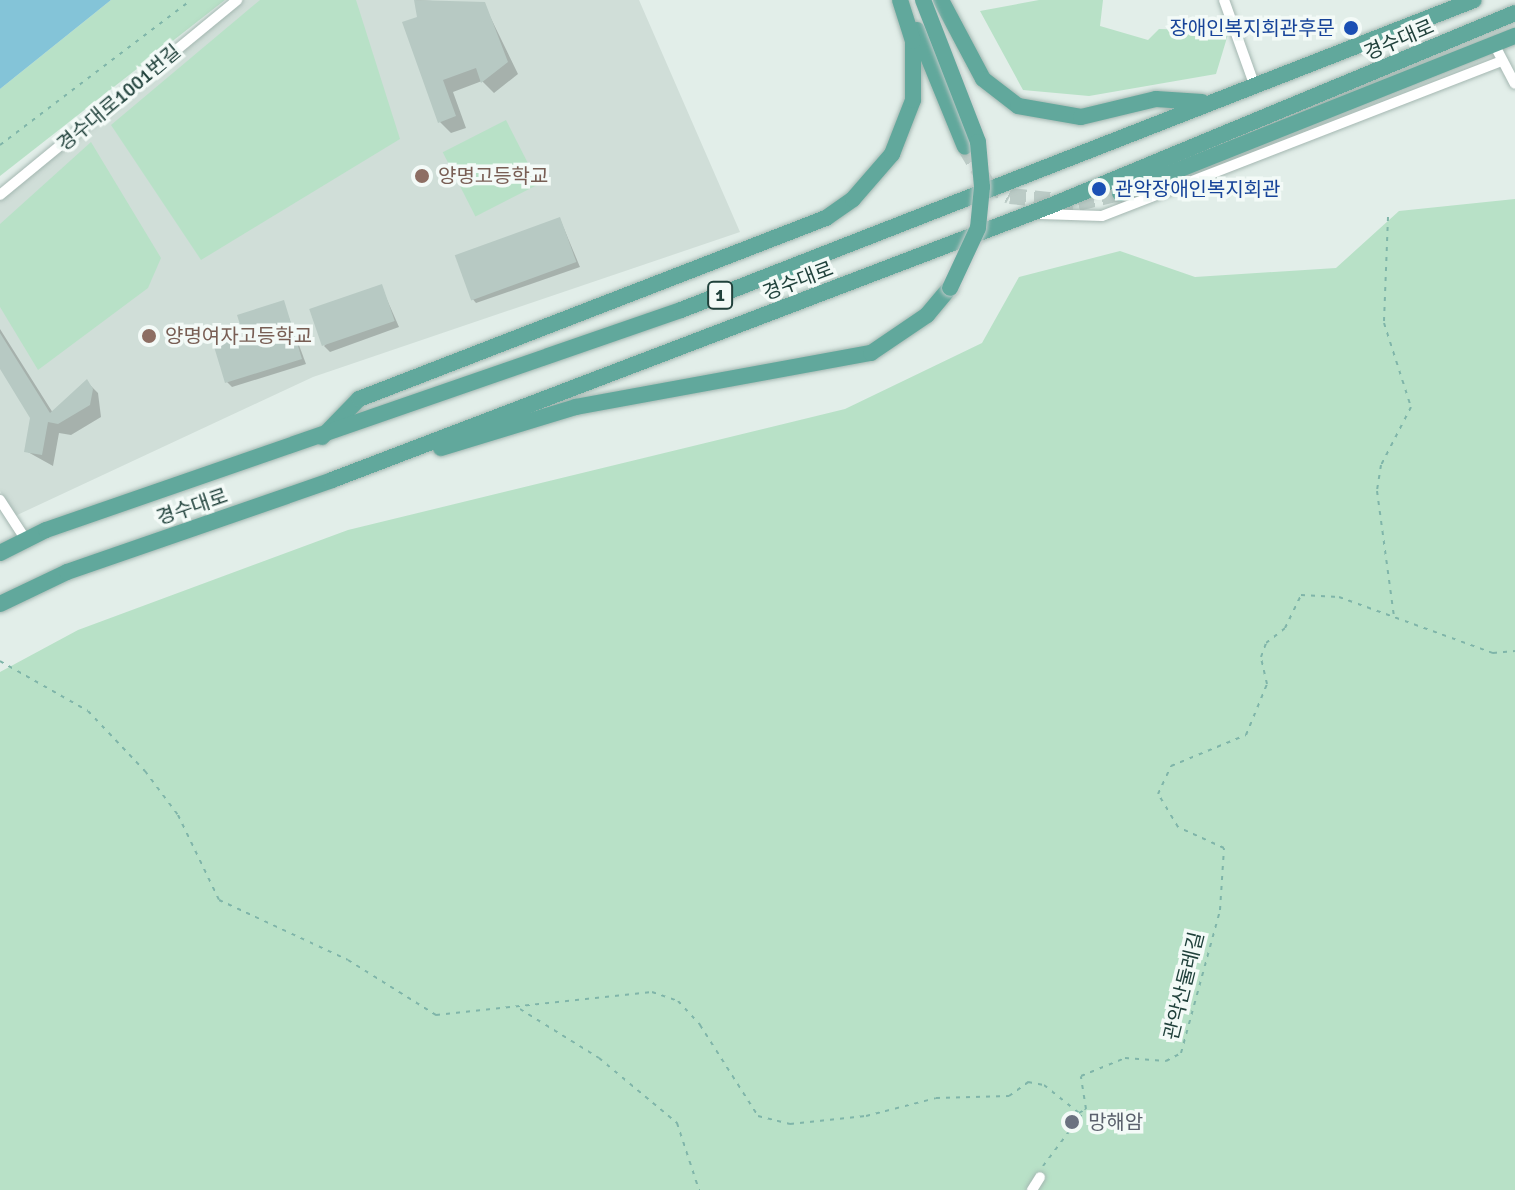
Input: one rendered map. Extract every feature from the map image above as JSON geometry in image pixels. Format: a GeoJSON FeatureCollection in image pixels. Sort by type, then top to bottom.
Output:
{"type":"FeatureCollection","features":[{"type":"Feature","properties":{"kind":"main road"},"geometry":{"type":"LineString","coordinates":[[901,0],[965,147]]}},
{"type":"Feature","properties":{"kind":"main road"},"geometry":{"type":"LineString","coordinates":[[318,441],[359,399],[797,230],[853,199],[892,154],[913,100],[913,41],[901,0]]}},
{"type":"Feature","properties":{"kind":"main road"},"geometry":{"type":"LineString","coordinates":[[332,480],[576,407],[871,353],[927,315],[950,288],[978,228],[982,187],[978,142],[923,0]]}},
{"type":"Feature","properties":{"kind":"main road"},"geometry":{"type":"LineString","coordinates":[[941,0],[983,79],[1018,106],[1048,116],[1108,116],[1156,99],[1207,102]]}},
{"type":"Feature","properties":{"kind":"main road"},"geometry":{"type":"LineString","coordinates":[[1433,15],[1453,0]]}},
{"type":"Feature","properties":{"kind":"main road","name":"경수대로"},"geometry":{"type":"LineString","coordinates":[[0,553],[26,540],[318,441],[681,310],[1474,0]]}},
{"type":"Feature","properties":{"kind":"main road","name":"경수대로"},"geometry":{"type":"LineString","coordinates":[[0,604],[67,572],[332,480],[1030,214],[1515,13]]}},
{"type":"Feature","properties":{"kind":"main road"},"geometry":{"type":"LineString","coordinates":[[1120,193],[1515,36]]}},
{"type":"Feature","properties":{"kind":"main road"},"geometry":{"type":"LineString","coordinates":[[1440,46],[1489,44]]}},
{"type":"Feature","properties":{"kind":"street","name":"경수대로1001번길"},"geometry":{"type":"LineString","coordinates":[[0,195],[237,0]]}},
{"type":"Feature","properties":{"kind":"street"},"geometry":{"type":"LineString","coordinates":[[1224,0],[1254,84]]}},
{"type":"Feature","properties":{"kind":"street"},"geometry":{"type":"LineString","coordinates":[[1489,44],[1515,84]]}},
{"type":"Feature","properties":{"kind":"street"},"geometry":{"type":"LineString","coordinates":[[1030,214],[1102,216],[1502,61]]}},
{"type":"Feature","properties":{"kind":"street"},"geometry":{"type":"LineString","coordinates":[[0,500],[26,540]]}},
{"type":"Feature","properties":{"kind":"path"},"geometry":{"type":"LineString","coordinates":[[0,145],[191,0]]}},
{"type":"Feature","properties":{"kind":"path"},"geometry":{"type":"LineString","coordinates":[[1388,217],[1384,323],[1411,407],[1381,465],[1377,491],[1395,617]]}},
{"type":"Feature","properties":{"kind":"path","name":"관악산둘레길"},"geometry":{"type":"LineString","coordinates":[[1086,1109],[1081,1076],[1125,1058],[1166,1061],[1181,1053],[1207,964],[1226,875],[1224,848],[1178,827],[1158,794],[1171,766],[1246,735],[1267,684],[1261,657],[1266,643],[1285,628],[1301,595],[1339,597],[1493,653],[1515,651]]}},
{"type":"Feature","properties":{"kind":"path"},"geometry":{"type":"LineString","coordinates":[[0,661],[88,711],[145,771],[178,815],[201,871],[237,912],[348,960],[436,1015],[518,1008],[605,993],[678,1001],[758,1116],[790,1124],[866,1116],[936,1098],[1009,1096],[1028,1082],[1044,1085],[1079,1113],[1086,1109]]}},
{"type":"Feature","properties":{"kind":"path"},"geometry":{"type":"LineString","coordinates":[[518,1008],[599,1058],[677,1123],[699,1190]]}},
{"type":"Feature","properties":{"kind":"path"},"geometry":{"type":"LineString","coordinates":[[1036,1182],[1063,1132],[1086,1109]]}},
{"type":"Feature","properties":{"kind":"shaded area","name":"양명고등학교"},"geometry":{"type":"Polygon","coordinates":[[[237,0],[639,0],[740,232],[313,377],[15,516],[0,491],[0,195],[237,0]]]}},
{"type":"Feature","properties":{"kind":"green space"},"geometry":{"type":"Polygon","coordinates":[[[111,0],[225,0],[0,176],[0,89],[111,0]]]}},
{"type":"Feature","properties":{"kind":"green space"},"geometry":{"type":"Polygon","coordinates":[[[260,0],[356,0],[400,139],[201,260],[111,125],[260,0]]]}},
{"type":"Feature","properties":{"kind":"green space"},"geometry":{"type":"Polygon","coordinates":[[[1039,0],[1103,0],[1100,26],[1148,40],[1159,29],[1229,31],[1216,74],[1089,96],[1023,90],[980,11],[1039,0]]]}},
{"type":"Feature","properties":{"kind":"green space"},"geometry":{"type":"Polygon","coordinates":[[[506,120],[539,184],[475,216],[443,152],[506,120]]]}},
{"type":"Feature","properties":{"kind":"green space"},"geometry":{"type":"Polygon","coordinates":[[[91,142],[161,258],[148,288],[38,370],[0,307],[0,224],[91,142]]]}},
{"type":"Feature","properties":{"kind":"green space"},"geometry":{"type":"Polygon","coordinates":[[[1515,199],[1515,1190],[0,1190],[0,672],[78,630],[348,530],[845,409],[982,343],[1019,277],[1120,251],[1195,277],[1336,268],[1399,211],[1515,199]]]}},
{"type":"Feature","properties":{"kind":"water"},"geometry":{"type":"Polygon","coordinates":[[[0,0],[111,0],[0,89],[0,0]]]}},
{"type":"Feature","properties":{"kind":"building"},"geometry":{"type":"Polygon","coordinates":[[[414,0],[485,2],[508,62],[481,83],[476,68],[443,80],[456,116],[438,123],[402,22],[417,17],[414,0]]]}},
{"type":"Feature","properties":{"kind":"building"},"geometry":{"type":"Polygon","coordinates":[[[560,217],[576,262],[471,300],[455,255],[560,217]]]}},
{"type":"Feature","properties":{"kind":"building"},"geometry":{"type":"Polygon","coordinates":[[[382,284],[395,321],[322,346],[309,309],[382,284]]]}},
{"type":"Feature","properties":{"kind":"building"},"geometry":{"type":"Polygon","coordinates":[[[284,300],[302,359],[225,383],[212,340],[242,331],[237,315],[284,300]]]}},
{"type":"Feature","properties":{"kind":"building"},"geometry":{"type":"Polygon","coordinates":[[[0,333],[50,413],[87,379],[93,389],[90,405],[58,424],[48,422],[42,455],[24,452],[30,418],[0,369],[0,333]]]}},
{"type":"Feature","properties":{"kind":"tunnel"},"geometry":{"type":"LineString","coordinates":[[965,147],[987,184],[1010,196],[1078,203],[1120,193]]}},
{"type":"Feature","properties":{"kind":"place","name":"장애인복지회관후문"},"geometry":{"type":"Point","coordinates":[1351,28]}},
{"type":"Feature","properties":{"kind":"place","name":"양명고등학교"},"geometry":{"type":"Point","coordinates":[422,176]}},
{"type":"Feature","properties":{"kind":"place","name":"관악장애인복지회관"},"geometry":{"type":"Point","coordinates":[1099,189]}},
{"type":"Feature","properties":{"kind":"place","name":"양명여자고등학교"},"geometry":{"type":"Point","coordinates":[149,336]}},
{"type":"Feature","properties":{"kind":"place","name":"망해암"},"geometry":{"type":"Point","coordinates":[1072,1122]}}]}
